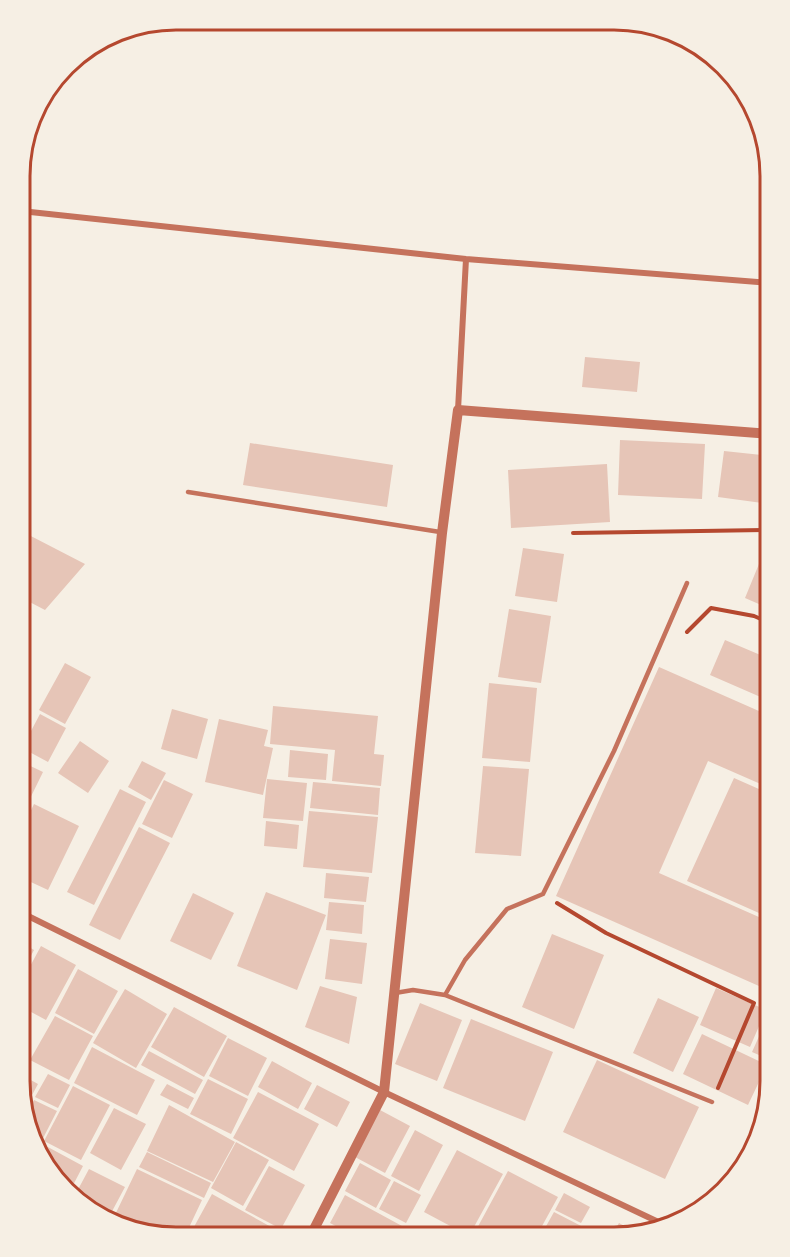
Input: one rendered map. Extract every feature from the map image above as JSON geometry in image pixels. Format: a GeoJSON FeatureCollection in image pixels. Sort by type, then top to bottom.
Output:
{"type":"FeatureCollection","features":[{"type":"Feature","properties":{"kind":"street"},"geometry":{"type":"LineString","coordinates":[[30,212],[466,259],[760,282]]}},
{"type":"Feature","properties":{"kind":"street"},"geometry":{"type":"LineString","coordinates":[[315,1227],[384,1092],[442,532],[458,410],[466,259]]}},
{"type":"Feature","properties":{"kind":"street"},"geometry":{"type":"LineString","coordinates":[[458,410],[760,433]]}},
{"type":"Feature","properties":{"kind":"street"},"geometry":{"type":"LineString","coordinates":[[30,917],[384,1092],[655,1221]]}},
{"type":"Feature","properties":{"kind":"lane"},"geometry":{"type":"LineString","coordinates":[[188,492],[442,532]]}},
{"type":"Feature","properties":{"kind":"lane"},"geometry":{"type":"LineString","coordinates":[[445,996],[465,960],[507,909],[543,894],[614,751],[687,583]]}},
{"type":"Feature","properties":{"kind":"lane"},"geometry":{"type":"LineString","coordinates":[[395,993],[413,990],[445,996],[712,1102]]}},
{"type":"Feature","properties":{"kind":"path"},"geometry":{"type":"LineString","coordinates":[[573,533],[760,530]]}},
{"type":"Feature","properties":{"kind":"path"},"geometry":{"type":"LineString","coordinates":[[679,639],[711,608],[760,619]]}},
{"type":"Feature","properties":{"kind":"path"},"geometry":{"type":"LineString","coordinates":[[543,894],[606,933],[754,1003],[712,1102]]}},
{"type":"Feature","properties":{"kind":"building"},"geometry":{"type":"Polygon","coordinates":[[[585,357],[640,362],[637,392],[582,387],[585,357]]]}},
{"type":"Feature","properties":{"kind":"building"},"geometry":{"type":"Polygon","coordinates":[[[620,440],[705,444],[702,499],[618,495],[620,440]]]}},
{"type":"Feature","properties":{"kind":"building"},"geometry":{"type":"Polygon","coordinates":[[[250,443],[393,465],[387,507],[243,485],[250,443]]]}},
{"type":"Feature","properties":{"kind":"building"},"geometry":{"type":"Polygon","coordinates":[[[724,451],[760,455],[760,503],[718,497],[724,451]]]}},
{"type":"Feature","properties":{"kind":"building"},"geometry":{"type":"Polygon","coordinates":[[[607,464],[610,522],[511,528],[508,470],[607,464]]]}},
{"type":"Feature","properties":{"kind":"building"},"geometry":{"type":"Polygon","coordinates":[[[30,536],[85,564],[45,610],[30,602],[30,536]]]}},
{"type":"Feature","properties":{"kind":"building"},"geometry":{"type":"Polygon","coordinates":[[[523,548],[564,554],[557,602],[515,596],[523,548]]]}},
{"type":"Feature","properties":{"kind":"building"},"geometry":{"type":"Polygon","coordinates":[[[760,561],[760,605],[745,598],[760,561]]]}},
{"type":"Feature","properties":{"kind":"building"},"geometry":{"type":"Polygon","coordinates":[[[509,609],[551,616],[541,683],[498,677],[509,609]]]}},
{"type":"Feature","properties":{"kind":"building"},"geometry":{"type":"Polygon","coordinates":[[[725,640],[760,655],[760,697],[710,675],[725,640]]]}},
{"type":"Feature","properties":{"kind":"building"},"geometry":{"type":"Polygon","coordinates":[[[65,663],[91,677],[65,724],[39,710],[65,663]]]}},
{"type":"Feature","properties":{"kind":"building"},"geometry":{"type":"Polygon","coordinates":[[[659,667],[760,712],[760,784],[708,761],[659,873],[760,918],[760,987],[556,896],[659,667]]]}},
{"type":"Feature","properties":{"kind":"building"},"geometry":{"type":"Polygon","coordinates":[[[489,683],[537,688],[530,762],[482,758],[489,683]]]}},
{"type":"Feature","properties":{"kind":"building"},"geometry":{"type":"Polygon","coordinates":[[[273,706],[378,716],[374,754],[384,755],[381,786],[332,781],[335,750],[270,744],[273,706]]]}},
{"type":"Feature","properties":{"kind":"building"},"geometry":{"type":"Polygon","coordinates":[[[172,709],[208,719],[197,759],[161,749],[172,709]]]}},
{"type":"Feature","properties":{"kind":"building"},"geometry":{"type":"Polygon","coordinates":[[[40,714],[66,728],[48,762],[30,752],[30,733],[40,714]]]}},
{"type":"Feature","properties":{"kind":"building"},"geometry":{"type":"Polygon","coordinates":[[[219,719],[268,730],[264,746],[273,748],[263,795],[205,782],[219,719]]]}},
{"type":"Feature","properties":{"kind":"building"},"geometry":{"type":"Polygon","coordinates":[[[80,741],[109,761],[88,793],[58,773],[80,741]]]}},
{"type":"Feature","properties":{"kind":"building"},"geometry":{"type":"Polygon","coordinates":[[[290,750],[328,754],[326,780],[288,777],[290,750]]]}},
{"type":"Feature","properties":{"kind":"building"},"geometry":{"type":"Polygon","coordinates":[[[142,761],[166,773],[151,800],[128,787],[142,761]]]}},
{"type":"Feature","properties":{"kind":"building"},"geometry":{"type":"Polygon","coordinates":[[[30,766],[43,772],[30,799],[30,766]]]}},
{"type":"Feature","properties":{"kind":"building"},"geometry":{"type":"Polygon","coordinates":[[[483,766],[529,769],[521,856],[475,853],[483,766]]]}},
{"type":"Feature","properties":{"kind":"building"},"geometry":{"type":"Polygon","coordinates":[[[734,778],[760,790],[760,914],[687,881],[734,778]]]}},
{"type":"Feature","properties":{"kind":"building"},"geometry":{"type":"Polygon","coordinates":[[[267,779],[307,783],[303,821],[263,818],[267,779]]]}},
{"type":"Feature","properties":{"kind":"building"},"geometry":{"type":"Polygon","coordinates":[[[164,780],[193,794],[172,838],[142,824],[164,780]]]}},
{"type":"Feature","properties":{"kind":"building"},"geometry":{"type":"Polygon","coordinates":[[[313,782],[380,788],[378,815],[310,808],[313,782]]]}},
{"type":"Feature","properties":{"kind":"building"},"geometry":{"type":"Polygon","coordinates":[[[120,789],[146,802],[94,905],[67,892],[120,789]]]}},
{"type":"Feature","properties":{"kind":"building"},"geometry":{"type":"Polygon","coordinates":[[[34,804],[79,826],[48,890],[30,882],[30,812],[34,804]]]}},
{"type":"Feature","properties":{"kind":"building"},"geometry":{"type":"Polygon","coordinates":[[[309,811],[378,817],[372,873],[303,867],[309,811]]]}},
{"type":"Feature","properties":{"kind":"building"},"geometry":{"type":"Polygon","coordinates":[[[266,821],[299,825],[297,849],[264,846],[266,821]]]}},
{"type":"Feature","properties":{"kind":"building"},"geometry":{"type":"Polygon","coordinates":[[[139,827],[170,843],[120,940],[89,925],[139,827]]]}},
{"type":"Feature","properties":{"kind":"building"},"geometry":{"type":"Polygon","coordinates":[[[326,873],[369,877],[366,902],[324,898],[326,873]]]}},
{"type":"Feature","properties":{"kind":"building"},"geometry":{"type":"Polygon","coordinates":[[[266,892],[326,915],[297,990],[237,966],[266,892]]]}},
{"type":"Feature","properties":{"kind":"building"},"geometry":{"type":"Polygon","coordinates":[[[193,893],[234,913],[211,960],[170,941],[193,893]]]}},
{"type":"Feature","properties":{"kind":"building"},"geometry":{"type":"Polygon","coordinates":[[[329,902],[364,905],[362,934],[326,930],[329,902]]]}},
{"type":"Feature","properties":{"kind":"building"},"geometry":{"type":"Polygon","coordinates":[[[552,934],[604,955],[574,1029],[522,1007],[552,934]]]}},
{"type":"Feature","properties":{"kind":"building"},"geometry":{"type":"Polygon","coordinates":[[[330,939],[367,943],[362,984],[325,979],[330,939]]]}},
{"type":"Feature","properties":{"kind":"building"},"geometry":{"type":"Polygon","coordinates":[[[41,946],[76,965],[46,1020],[30,1011],[30,966],[41,946]]]}},
{"type":"Feature","properties":{"kind":"building"},"geometry":{"type":"Polygon","coordinates":[[[78,969],[118,991],[94,1034],[55,1013],[78,969]]]}},
{"type":"Feature","properties":{"kind":"building"},"geometry":{"type":"Polygon","coordinates":[[[320,986],[357,997],[349,1044],[305,1027],[320,986]]]}},
{"type":"Feature","properties":{"kind":"building"},"geometry":{"type":"Polygon","coordinates":[[[716,988],[760,1007],[760,1024],[750,1047],[700,1025],[716,988]]]}},
{"type":"Feature","properties":{"kind":"building"},"geometry":{"type":"Polygon","coordinates":[[[125,989],[167,1014],[136,1068],[93,1043],[125,989]]]}},
{"type":"Feature","properties":{"kind":"building"},"geometry":{"type":"Polygon","coordinates":[[[658,998],[699,1017],[673,1072],[633,1053],[658,998]]]}},
{"type":"Feature","properties":{"kind":"building"},"geometry":{"type":"Polygon","coordinates":[[[420,1003],[462,1020],[437,1081],[395,1064],[420,1003]]]}},
{"type":"Feature","properties":{"kind":"building"},"geometry":{"type":"Polygon","coordinates":[[[174,1007],[227,1036],[204,1077],[151,1047],[174,1007]]]}},
{"type":"Feature","properties":{"kind":"building"},"geometry":{"type":"Polygon","coordinates":[[[55,1016],[93,1036],[69,1080],[30,1060],[55,1016]]]}},
{"type":"Feature","properties":{"kind":"building"},"geometry":{"type":"Polygon","coordinates":[[[471,1019],[553,1052],[525,1121],[443,1088],[471,1019]]]}},
{"type":"Feature","properties":{"kind":"building"},"geometry":{"type":"Polygon","coordinates":[[[702,1034],[760,1062],[760,1080],[748,1105],[683,1074],[702,1034]]]}},
{"type":"Feature","properties":{"kind":"building"},"geometry":{"type":"Polygon","coordinates":[[[760,1034],[760,1056],[752,1052],[760,1034]]]}},
{"type":"Feature","properties":{"kind":"building"},"geometry":{"type":"Polygon","coordinates":[[[228,1038],[267,1058],[248,1096],[209,1076],[228,1038]]]}},
{"type":"Feature","properties":{"kind":"building"},"geometry":{"type":"Polygon","coordinates":[[[92,1047],[155,1080],[137,1115],[74,1083],[92,1047]]]}},
{"type":"Feature","properties":{"kind":"building"},"geometry":{"type":"Polygon","coordinates":[[[149,1051],[203,1080],[195,1094],[141,1065],[149,1051]]]}},
{"type":"Feature","properties":{"kind":"building"},"geometry":{"type":"Polygon","coordinates":[[[597,1060],[699,1107],[665,1179],[563,1132],[597,1060]]]}},
{"type":"Feature","properties":{"kind":"building"},"geometry":{"type":"Polygon","coordinates":[[[272,1061],[312,1083],[298,1109],[258,1087],[272,1061]]]}},
{"type":"Feature","properties":{"kind":"building"},"geometry":{"type":"Polygon","coordinates":[[[48,1074],[70,1085],[58,1108],[35,1097],[48,1074]]]}},
{"type":"Feature","properties":{"kind":"building"},"geometry":{"type":"Polygon","coordinates":[[[208,1079],[248,1099],[231,1134],[190,1114],[208,1079]]]}},
{"type":"Feature","properties":{"kind":"building"},"geometry":{"type":"Polygon","coordinates":[[[30,1080],[38,1084],[31,1097],[30,1080]]]}},
{"type":"Feature","properties":{"kind":"building"},"geometry":{"type":"Polygon","coordinates":[[[167,1084],[194,1098],[188,1109],[160,1095],[167,1084]]]}},
{"type":"Feature","properties":{"kind":"building"},"geometry":{"type":"Polygon","coordinates":[[[317,1085],[350,1102],[337,1127],[304,1109],[317,1085]]]}},
{"type":"Feature","properties":{"kind":"building"},"geometry":{"type":"Polygon","coordinates":[[[73,1086],[110,1105],[81,1160],[44,1141],[73,1086]]]}},
{"type":"Feature","properties":{"kind":"building"},"geometry":{"type":"Polygon","coordinates":[[[258,1092],[319,1124],[294,1171],[233,1138],[258,1092]]]}},
{"type":"Feature","properties":{"kind":"building"},"geometry":{"type":"Polygon","coordinates":[[[34,1100],[57,1111],[42,1140],[35,1119],[32,1104],[34,1100]]]}},
{"type":"Feature","properties":{"kind":"building"},"geometry":{"type":"Polygon","coordinates":[[[169,1105],[235,1142],[213,1182],[147,1151],[169,1105]]]}},
{"type":"Feature","properties":{"kind":"building"},"geometry":{"type":"Polygon","coordinates":[[[114,1108],[146,1124],[121,1170],[90,1153],[114,1108]]]}},
{"type":"Feature","properties":{"kind":"building"},"geometry":{"type":"Polygon","coordinates":[[[380,1110],[410,1126],[385,1173],[355,1157],[380,1110]]]}},
{"type":"Feature","properties":{"kind":"building"},"geometry":{"type":"Polygon","coordinates":[[[415,1130],[443,1145],[419,1191],[391,1176],[415,1130]]]}},
{"type":"Feature","properties":{"kind":"building"},"geometry":{"type":"Polygon","coordinates":[[[236,1142],[269,1160],[243,1206],[211,1188],[236,1142]]]}},
{"type":"Feature","properties":{"kind":"building"},"geometry":{"type":"Polygon","coordinates":[[[46,1146],[83,1166],[73,1184],[60,1170],[46,1146]]]}},
{"type":"Feature","properties":{"kind":"building"},"geometry":{"type":"Polygon","coordinates":[[[457,1150],[503,1174],[474,1227],[452,1227],[424,1212],[457,1150]]]}},
{"type":"Feature","properties":{"kind":"building"},"geometry":{"type":"Polygon","coordinates":[[[147,1152],[211,1183],[204,1198],[139,1167],[147,1152]]]}},
{"type":"Feature","properties":{"kind":"building"},"geometry":{"type":"Polygon","coordinates":[[[360,1163],[391,1180],[376,1208],[345,1191],[360,1163]]]}},
{"type":"Feature","properties":{"kind":"building"},"geometry":{"type":"Polygon","coordinates":[[[269,1166],[305,1185],[282,1227],[277,1227],[245,1210],[269,1166]]]}},
{"type":"Feature","properties":{"kind":"building"},"geometry":{"type":"Polygon","coordinates":[[[89,1169],[125,1187],[112,1212],[78,1189],[89,1169]]]}},
{"type":"Feature","properties":{"kind":"building"},"geometry":{"type":"Polygon","coordinates":[[[137,1169],[202,1200],[189,1227],[157,1226],[116,1214],[137,1169]]]}},
{"type":"Feature","properties":{"kind":"building"},"geometry":{"type":"Polygon","coordinates":[[[508,1171],[558,1197],[542,1227],[478,1227],[508,1171]]]}},
{"type":"Feature","properties":{"kind":"building"},"geometry":{"type":"Polygon","coordinates":[[[394,1181],[421,1195],[406,1223],[379,1209],[394,1181]]]}},
{"type":"Feature","properties":{"kind":"building"},"geometry":{"type":"Polygon","coordinates":[[[564,1193],[590,1207],[581,1223],[555,1210],[564,1193]]]}},
{"type":"Feature","properties":{"kind":"building"},"geometry":{"type":"Polygon","coordinates":[[[212,1194],[271,1227],[194,1227],[212,1194]]]}},
{"type":"Feature","properties":{"kind":"building"},"geometry":{"type":"Polygon","coordinates":[[[345,1195],[402,1226],[337,1227],[330,1223],[345,1195]]]}},
{"type":"Feature","properties":{"kind":"building"},"geometry":{"type":"Polygon","coordinates":[[[554,1212],[583,1227],[546,1227],[554,1212]]]}}]}
